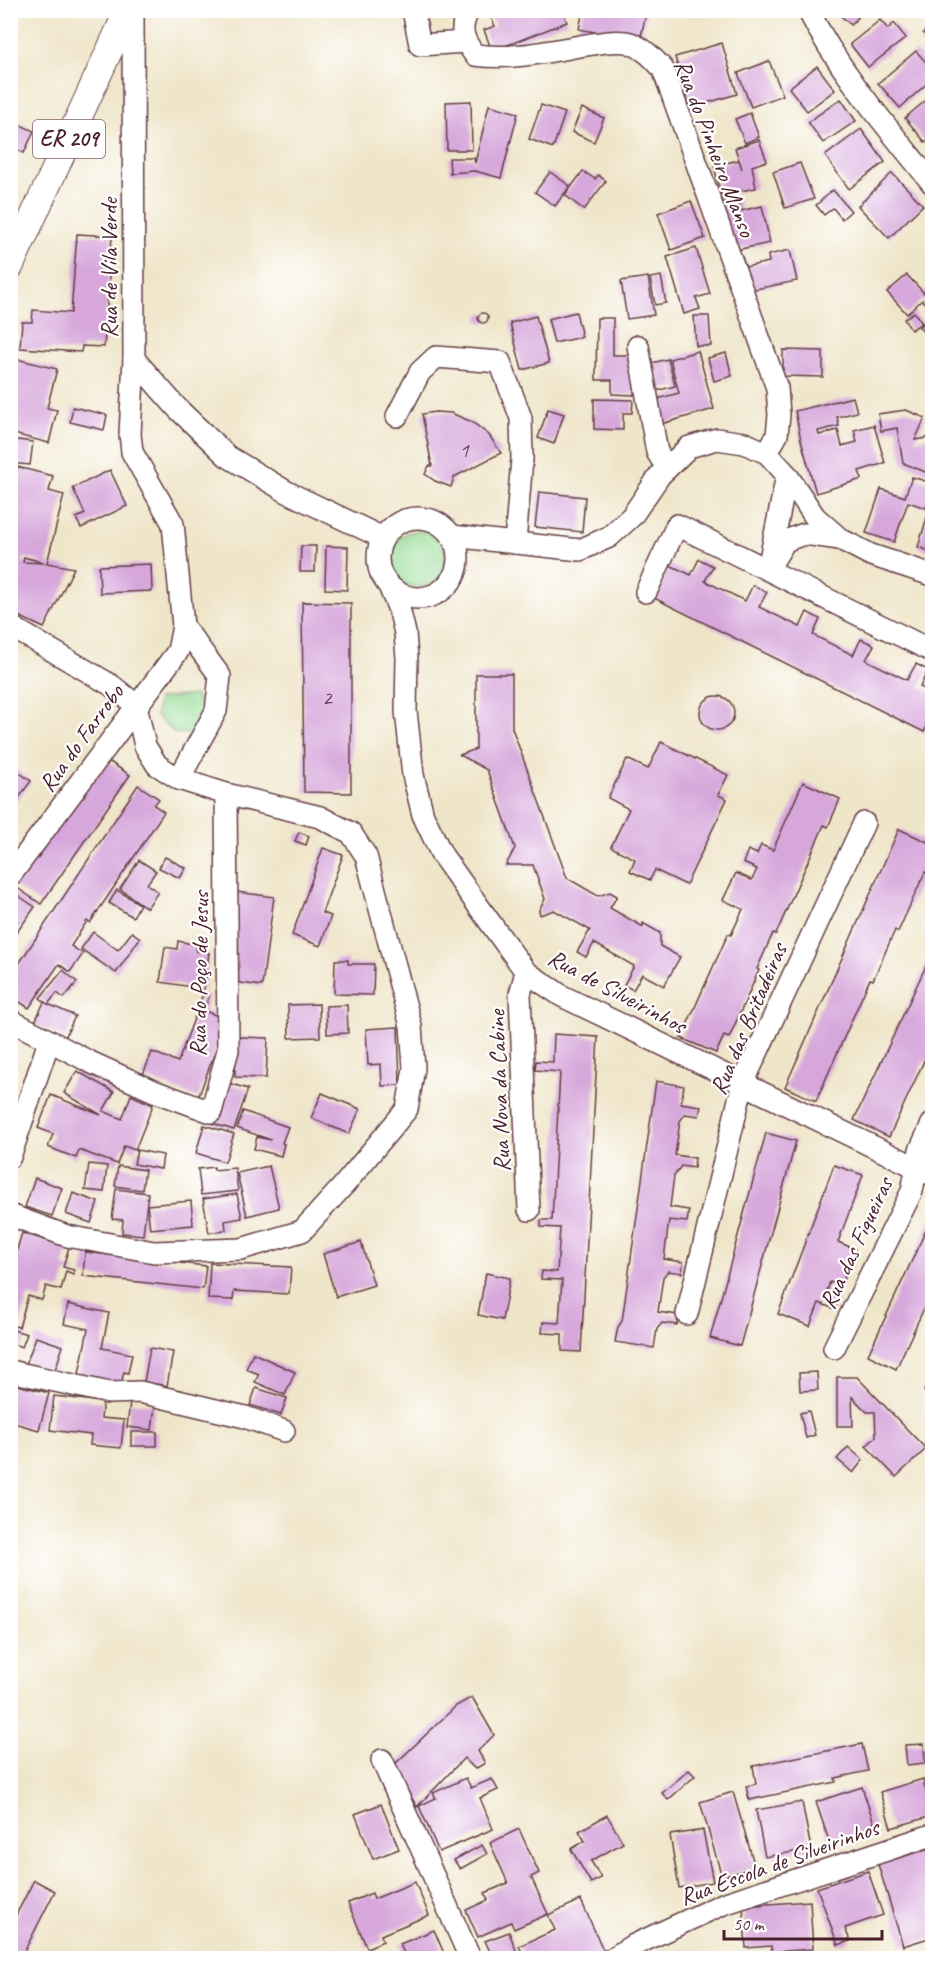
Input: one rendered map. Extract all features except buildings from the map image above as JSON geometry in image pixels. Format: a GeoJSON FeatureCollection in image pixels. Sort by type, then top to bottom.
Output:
{"type":"FeatureCollection","features":[{"type":"Feature","properties":{"kind":"main road","name":"ER 209"},"geometry":{"type":"LineString","coordinates":[[10,267],[128,10]]}},
{"type":"Feature","properties":{"kind":"street","name":"Rua de Vila Verde"},"geometry":{"type":"LineString","coordinates":[[133,10],[134,359],[178,410],[227,456],[287,492],[383,538]]}},
{"type":"Feature","properties":{"kind":"street"},"geometry":{"type":"LineString","coordinates":[[413,10],[420,45],[465,42],[462,28],[469,10]]}},
{"type":"Feature","properties":{"kind":"street"},"geometry":{"type":"LineString","coordinates":[[808,10],[824,42],[842,68],[933,183]]}},
{"type":"Feature","properties":{"kind":"street","name":"Rua do Pinheiro Manso"},"geometry":{"type":"LineString","coordinates":[[465,42],[475,55],[494,58],[602,43],[629,42],[649,54],[663,69],[777,388],[779,416],[777,435],[767,453]]}},
{"type":"Feature","properties":{"kind":"street"},"geometry":{"type":"LineString","coordinates":[[638,346],[657,452],[667,468]]}},
{"type":"Feature","properties":{"kind":"street"},"geometry":{"type":"LineString","coordinates":[[397,416],[420,372],[436,357],[500,362],[521,418],[522,459],[515,543]]}},
{"type":"Feature","properties":{"kind":"street","name":"Rua do Farrobo"},"geometry":{"type":"LineString","coordinates":[[10,876],[178,651],[183,626],[173,524],[132,452],[130,434],[134,359]]}},
{"type":"Feature","properties":{"kind":"street"},"geometry":{"type":"LineString","coordinates":[[452,536],[580,550],[609,537],[632,516],[660,475],[689,447],[717,439],[744,443],[767,453],[788,475],[815,517],[840,539],[871,555],[933,575]]}},
{"type":"Feature","properties":{"kind":"street"},"geometry":{"type":"LineString","coordinates":[[768,569],[788,475]]}},
{"type":"Feature","properties":{"kind":"street"},"geometry":{"type":"LineString","coordinates":[[421,517],[436,522],[452,536],[457,546],[459,561],[453,578],[435,595],[420,598],[406,597],[389,586],[382,576],[378,563],[379,548],[383,538],[399,522],[421,517]]}},
{"type":"Feature","properties":{"kind":"street"},"geometry":{"type":"LineString","coordinates":[[646,592],[677,525],[933,651]]}},
{"type":"Feature","properties":{"kind":"street"},"geometry":{"type":"LineString","coordinates":[[768,569],[785,541],[804,534],[840,539]]}},
{"type":"Feature","properties":{"kind":"street","name":"Rua de Silveirinhos"},"geometry":{"type":"LineString","coordinates":[[389,586],[400,612],[405,633],[406,711],[413,775],[423,815],[442,855],[526,972],[561,996],[925,1171]]}},
{"type":"Feature","properties":{"kind":"street","name":"Rua de Silveirinhos"},"geometry":{"type":"LineString","coordinates":[[407,658],[419,611],[435,595]]}},
{"type":"Feature","properties":{"kind":"street"},"geometry":{"type":"LineString","coordinates":[[10,626],[111,685],[136,705],[145,746],[158,765],[179,779],[226,794],[320,818],[351,832],[366,856],[402,990],[411,1026],[414,1068],[407,1109],[344,1185],[302,1231],[241,1249],[154,1252],[67,1236],[10,1215]]}},
{"type":"Feature","properties":{"kind":"street"},"geometry":{"type":"LineString","coordinates":[[179,779],[216,711],[220,676],[183,626]]}},
{"type":"Feature","properties":{"kind":"street","name":"Rua do Poço de Jesus"},"geometry":{"type":"LineString","coordinates":[[10,1020],[154,1091],[211,1112],[228,1050],[226,794]]}},
{"type":"Feature","properties":{"kind":"street","name":"Rua das Britadeiras"},"geometry":{"type":"LineString","coordinates":[[687,1314],[743,1083],[864,823]]}},
{"type":"Feature","properties":{"kind":"street","name":"Rua Nova da Cabine"},"geometry":{"type":"LineString","coordinates":[[526,972],[520,994],[529,1210]]}},
{"type":"Feature","properties":{"kind":"street"},"geometry":{"type":"LineString","coordinates":[[10,1157],[50,1041]]}},
{"type":"Feature","properties":{"kind":"street","name":"Rua das Figueiras"},"geometry":{"type":"LineString","coordinates":[[834,1348],[912,1191],[925,1171],[920,1150],[933,1124]]}},
{"type":"Feature","properties":{"kind":"street"},"geometry":{"type":"LineString","coordinates":[[10,1371],[109,1393],[140,1392],[245,1418],[284,1431]]}},
{"type":"Feature","properties":{"kind":"street"},"geometry":{"type":"LineString","coordinates":[[382,1760],[470,1959]]}},
{"type":"Feature","properties":{"kind":"street","name":"Rua Escola de Silveirinhos"},"geometry":{"type":"LineString","coordinates":[[613,1959],[630,1947],[723,1905],[933,1835]]}},
{"type":"Feature","properties":{"kind":"green space"},"geometry":{"type":"Polygon","coordinates":[[[418,531],[429,533],[438,539],[444,548],[446,559],[444,570],[438,579],[429,585],[418,587],[407,585],[398,579],[392,570],[390,559],[392,548],[398,539],[407,533],[418,531]]]}},
{"type":"Feature","properties":{"kind":"green space"},"geometry":{"type":"Polygon","coordinates":[[[194,695],[204,711],[193,734],[175,733],[156,716],[158,699],[194,695]]]}}]}
